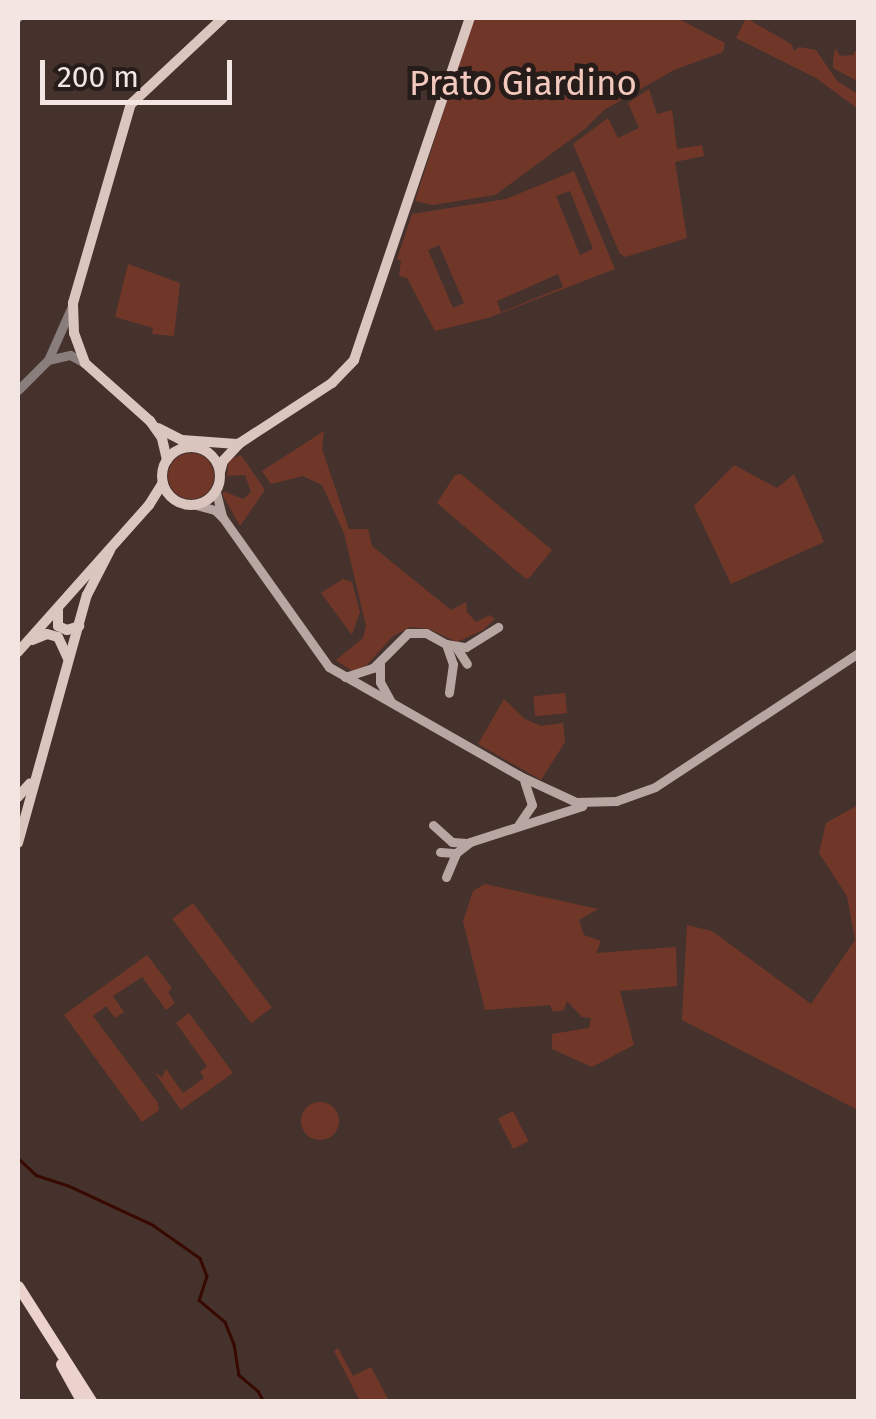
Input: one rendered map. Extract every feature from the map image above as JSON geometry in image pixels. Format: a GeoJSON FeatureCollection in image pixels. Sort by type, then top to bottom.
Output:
{"type":"FeatureCollection","features":[{"type":"Feature","properties":{"kind":"highway"},"geometry":{"type":"LineString","coordinates":[[18,1286],[92,1402]]}},
{"type":"Feature","properties":{"kind":"highway"},"geometry":{"type":"LineString","coordinates":[[18,1297],[82,1402]]}},
{"type":"Feature","properties":{"kind":"main road"},"geometry":{"type":"LineString","coordinates":[[223,18],[131,104],[73,303],[74,333],[85,363],[174,438],[215,446],[240,443]]}},
{"type":"Feature","properties":{"kind":"main road"},"geometry":{"type":"LineString","coordinates":[[223,518],[216,492],[223,461],[240,443],[332,383],[354,360],[470,18]]}},
{"type":"Feature","properties":{"kind":"main road"},"geometry":{"type":"LineString","coordinates":[[18,651],[149,505],[163,483],[168,460],[162,438],[150,421]]}},
{"type":"Feature","properties":{"kind":"main road"},"geometry":{"type":"LineString","coordinates":[[168,460],[186,448],[198,448],[208,453],[220,472]]}},
{"type":"Feature","properties":{"kind":"main road"},"geometry":{"type":"LineString","coordinates":[[163,483],[175,500]]}},
{"type":"Feature","properties":{"kind":"main road"},"geometry":{"type":"LineString","coordinates":[[196,505],[216,492]]}},
{"type":"Feature","properties":{"kind":"main road"},"geometry":{"type":"LineString","coordinates":[[149,505],[175,500],[215,510],[310,646],[345,676],[520,776],[569,800],[590,804]]}},
{"type":"Feature","properties":{"kind":"main road"},"geometry":{"type":"LineString","coordinates":[[18,843],[21,815],[87,595],[110,550]]}},
{"type":"Feature","properties":{"kind":"main road"},"geometry":{"type":"LineString","coordinates":[[63,600],[56,623],[67,630],[78,626]]}},
{"type":"Feature","properties":{"kind":"main road"},"geometry":{"type":"LineString","coordinates":[[345,676],[369,670],[396,640],[408,633],[426,632],[451,648],[478,643],[498,627]]}},
{"type":"Feature","properties":{"kind":"main road"},"geometry":{"type":"LineString","coordinates":[[18,651],[40,635],[53,634],[67,648],[68,664]]}},
{"type":"Feature","properties":{"kind":"main road"},"geometry":{"type":"LineString","coordinates":[[449,693],[453,675],[451,648]]}},
{"type":"Feature","properties":{"kind":"main road"},"geometry":{"type":"LineString","coordinates":[[454,847],[590,804],[625,799],[654,787],[858,654]]}},
{"type":"Feature","properties":{"kind":"main road"},"geometry":{"type":"LineString","coordinates":[[380,661],[379,678],[391,703]]}},
{"type":"Feature","properties":{"kind":"main road"},"geometry":{"type":"LineString","coordinates":[[18,798],[36,773]]}},
{"type":"Feature","properties":{"kind":"main road"},"geometry":{"type":"LineString","coordinates":[[517,826],[533,803],[520,776]]}},
{"type":"Feature","properties":{"kind":"main road"},"geometry":{"type":"LineString","coordinates":[[433,825],[454,847]]}},
{"type":"Feature","properties":{"kind":"main road"},"geometry":{"type":"LineString","coordinates":[[446,877],[454,847]]}},
{"type":"Feature","properties":{"kind":"street"},"geometry":{"type":"LineString","coordinates":[[18,390],[48,360],[73,303]]}},
{"type":"Feature","properties":{"kind":"street"},"geometry":{"type":"LineString","coordinates":[[48,360],[70,356],[85,363]]}},
{"type":"Feature","properties":{"kind":"green space","name":"Prato Giardino"},"geometry":{"type":"Polygon","coordinates":[[[474,18],[677,18],[725,43],[723,52],[674,70],[604,110],[585,129],[495,195],[433,205],[415,201],[474,18]]]}},
{"type":"Feature","properties":{"kind":"green space"},"geometry":{"type":"Polygon","coordinates":[[[746,18],[791,44],[794,51],[799,47],[816,50],[837,81],[858,94],[858,109],[816,78],[736,38],[746,18]]]}},
{"type":"Feature","properties":{"kind":"green space"},"geometry":{"type":"Polygon","coordinates":[[[858,47],[858,88],[857,81],[833,68],[833,61],[835,48],[840,56],[853,55],[858,47]]]}},
{"type":"Feature","properties":{"kind":"green space"},"geometry":{"type":"Polygon","coordinates":[[[649,89],[657,114],[672,110],[677,149],[702,145],[704,156],[675,162],[687,238],[625,257],[620,254],[573,144],[608,118],[618,138],[639,128],[628,103],[649,89]]]}},
{"type":"Feature","properties":{"kind":"green space"},"geometry":{"type":"Polygon","coordinates":[[[574,171],[615,269],[488,318],[435,331],[407,278],[399,276],[401,261],[397,259],[412,214],[506,199],[574,171]],[[570,191],[556,196],[580,255],[593,249],[570,191]],[[439,245],[428,250],[453,308],[464,303],[439,245]],[[558,274],[497,301],[501,312],[563,287],[558,274]]]}},
{"type":"Feature","properties":{"kind":"green space"},"geometry":{"type":"Polygon","coordinates":[[[128,264],[180,283],[174,336],[152,334],[153,328],[115,317],[128,264]]]}},
{"type":"Feature","properties":{"kind":"green space"},"geometry":{"type":"Polygon","coordinates":[[[324,431],[322,449],[349,529],[368,529],[372,546],[451,610],[466,602],[467,612],[476,622],[490,615],[495,619],[483,630],[457,642],[429,629],[410,627],[393,636],[366,666],[352,671],[336,660],[363,638],[366,626],[344,533],[322,485],[303,476],[271,484],[262,471],[324,431]]]}},
{"type":"Feature","properties":{"kind":"green space"},"geometry":{"type":"Polygon","coordinates":[[[191,453],[208,459],[214,476],[208,493],[191,499],[174,493],[168,476],[174,459],[191,453]]]}},
{"type":"Feature","properties":{"kind":"green space"},"geometry":{"type":"Polygon","coordinates":[[[241,455],[265,490],[240,526],[223,491],[243,499],[251,492],[245,475],[227,476],[229,460],[241,455]]]}},
{"type":"Feature","properties":{"kind":"green space"},"geometry":{"type":"Polygon","coordinates":[[[734,465],[777,488],[794,474],[824,542],[731,584],[694,506],[734,465]]]}},
{"type":"Feature","properties":{"kind":"green space"},"geometry":{"type":"Polygon","coordinates":[[[461,474],[552,550],[530,577],[526,579],[437,503],[455,475],[461,474]]]}},
{"type":"Feature","properties":{"kind":"green space"},"geometry":{"type":"Polygon","coordinates":[[[343,579],[352,582],[360,612],[352,635],[321,593],[343,579]]]}},
{"type":"Feature","properties":{"kind":"green space"},"geometry":{"type":"Polygon","coordinates":[[[565,693],[567,713],[535,716],[533,696],[565,693]]]}},
{"type":"Feature","properties":{"kind":"green space"},"geometry":{"type":"Polygon","coordinates":[[[504,699],[525,719],[541,726],[563,723],[565,742],[541,780],[478,744],[504,699]]]}},
{"type":"Feature","properties":{"kind":"green space"},"geometry":{"type":"Polygon","coordinates":[[[858,805],[858,1110],[682,1020],[687,925],[712,931],[811,1004],[855,940],[847,896],[819,853],[826,823],[858,805]]]}},
{"type":"Feature","properties":{"kind":"green space"},"geometry":{"type":"Polygon","coordinates":[[[485,884],[598,909],[579,920],[584,935],[601,941],[596,953],[676,947],[677,986],[620,991],[634,1045],[592,1067],[552,1049],[552,1034],[589,1028],[591,1018],[582,1017],[567,1001],[564,1010],[553,1012],[550,1005],[485,1010],[463,921],[473,891],[485,884]]]}},
{"type":"Feature","properties":{"kind":"green space"},"geometry":{"type":"Polygon","coordinates":[[[193,903],[272,1008],[251,1023],[172,919],[193,903]]]}},
{"type":"Feature","properties":{"kind":"green space"},"geometry":{"type":"Polygon","coordinates":[[[147,955],[172,988],[168,992],[175,1003],[166,1010],[142,977],[113,996],[124,1012],[115,1018],[106,1006],[93,1016],[158,1103],[159,1110],[142,1122],[64,1015],[147,955]]]}},
{"type":"Feature","properties":{"kind":"green space"},"geometry":{"type":"Polygon","coordinates":[[[189,1013],[233,1073],[181,1110],[155,1073],[162,1077],[166,1069],[183,1093],[204,1078],[200,1072],[207,1066],[176,1023],[189,1013]]]}},
{"type":"Feature","properties":{"kind":"green space"},"geometry":{"type":"Polygon","coordinates":[[[320,1102],[333,1108],[339,1121],[333,1134],[320,1140],[307,1134],[301,1121],[307,1108],[320,1102]]]}},
{"type":"Feature","properties":{"kind":"green space"},"geometry":{"type":"Polygon","coordinates":[[[513,1111],[528,1141],[513,1149],[498,1119],[513,1111]]]}},
{"type":"Feature","properties":{"kind":"green space"},"geometry":{"type":"Polygon","coordinates":[[[338,1348],[353,1376],[371,1367],[389,1401],[360,1401],[334,1351],[338,1348]]]}},
{"type":"Feature","properties":{"kind":"waterway"},"geometry":{"type":"LineString","coordinates":[[18,1158],[36,1175],[153,1225],[200,1258],[207,1276],[199,1300],[225,1322],[234,1344],[239,1375],[258,1391],[264,1402]]}}]}
